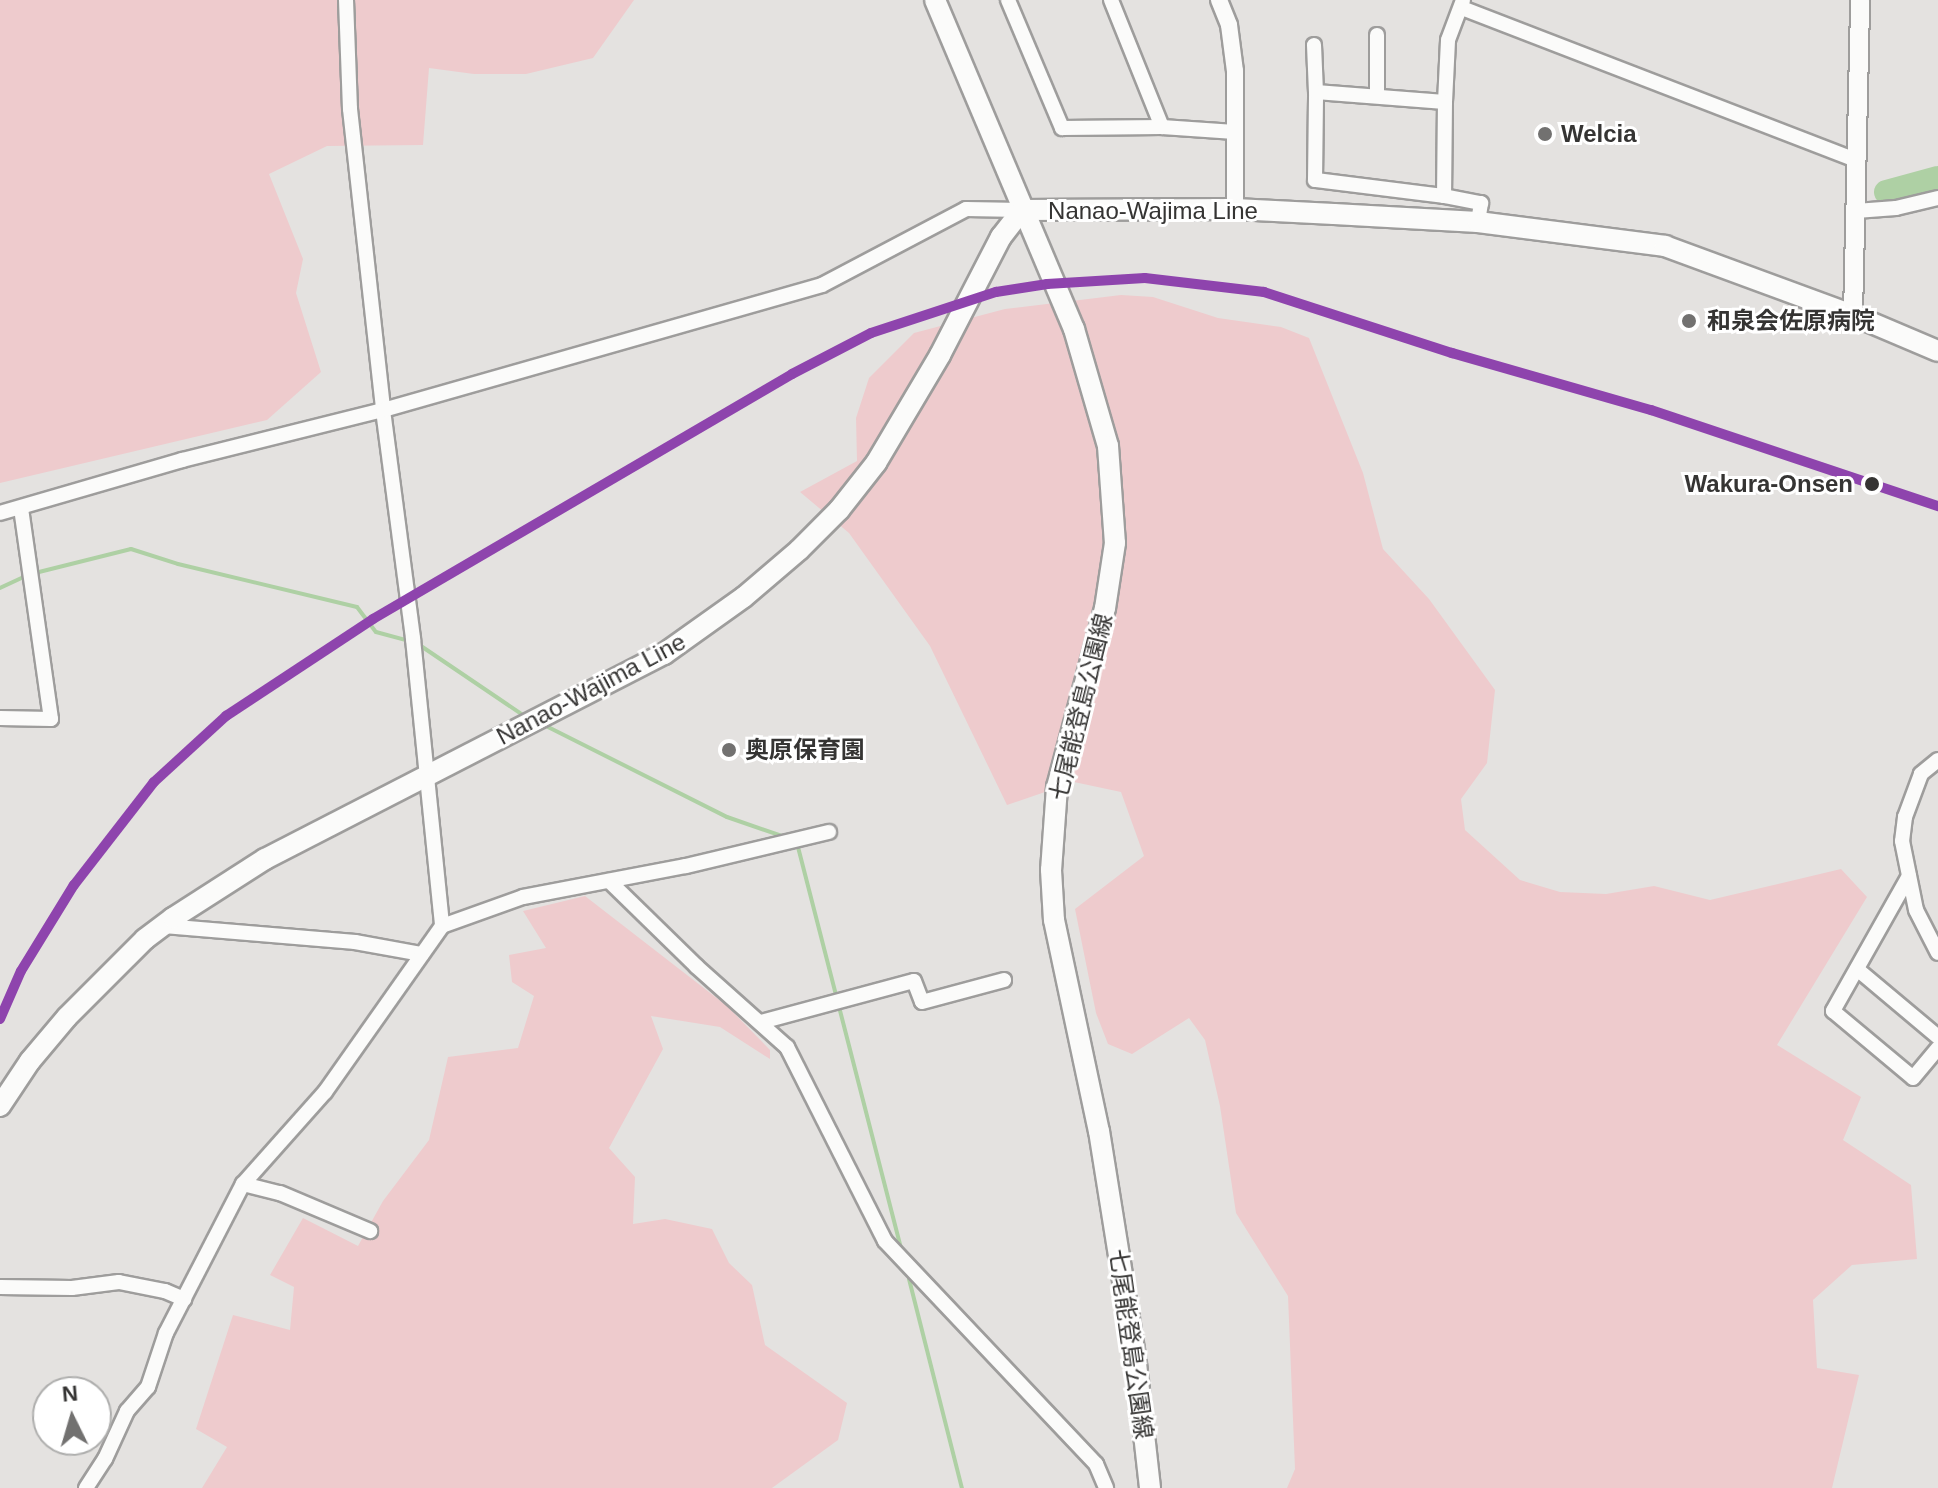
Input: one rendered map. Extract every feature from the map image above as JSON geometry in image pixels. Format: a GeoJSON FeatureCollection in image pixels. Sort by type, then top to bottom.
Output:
{"type":"FeatureCollection","features":[{"type":"Feature","properties":{"kind":"main road","name":"七尾能登島公園線"},"geometry":{"type":"LineString","coordinates":[[935,0],[1074,329],[1104,423],[1111,467],[1115,543],[1105,608],[1057,787],[1051,870],[1054,920],[1099,1131],[1136,1363],[1150,1488]]}},
{"type":"Feature","properties":{"kind":"main road"},"geometry":{"type":"LineString","coordinates":[[1853,315],[1860,0]]}},
{"type":"Feature","properties":{"kind":"main road","name":"Nanao-Wajima Line"},"geometry":{"type":"LineString","coordinates":[[0,1106],[30,1061],[67,1017],[145,939],[164,926],[265,859],[664,654],[744,597],[839,510],[876,463],[940,355],[1001,237],[1022,210],[1235,209],[1478,222],[1665,246],[1853,315],[1938,351]]}},
{"type":"Feature","properties":{"kind":"street"},"geometry":{"type":"LineString","coordinates":[[346,0],[350,109],[383,410],[413,643],[442,926]]}},
{"type":"Feature","properties":{"kind":"street"},"geometry":{"type":"LineString","coordinates":[[1008,0],[1062,128],[1162,127],[1235,132]]}},
{"type":"Feature","properties":{"kind":"street"},"geometry":{"type":"LineString","coordinates":[[1111,0],[1162,127]]}},
{"type":"Feature","properties":{"kind":"street"},"geometry":{"type":"LineString","coordinates":[[1219,0],[1229,25],[1235,71],[1235,209]]}},
{"type":"Feature","properties":{"kind":"street"},"geometry":{"type":"LineString","coordinates":[[1444,196],[1448,40],[1463,4],[1856,160]]}},
{"type":"Feature","properties":{"kind":"street"},"geometry":{"type":"LineString","coordinates":[[1377,35],[1377,95]]}},
{"type":"Feature","properties":{"kind":"street"},"geometry":{"type":"LineString","coordinates":[[1314,45],[1315,180],[1481,203],[1478,222]]}},
{"type":"Feature","properties":{"kind":"street"},"geometry":{"type":"LineString","coordinates":[[1316,92],[1445,102]]}},
{"type":"Feature","properties":{"kind":"street"},"geometry":{"type":"LineString","coordinates":[[1856,211],[1896,208],[1938,198]]}},
{"type":"Feature","properties":{"kind":"street"},"geometry":{"type":"LineString","coordinates":[[0,513],[182,460],[383,410],[822,285],[966,209],[1022,210]]}},
{"type":"Feature","properties":{"kind":"street"},"geometry":{"type":"LineString","coordinates":[[0,718],[51,719],[21,509]]}},
{"type":"Feature","properties":{"kind":"street"},"geometry":{"type":"LineString","coordinates":[[1938,760],[1921,774],[1905,817],[1902,841],[1916,910],[1938,953]]}},
{"type":"Feature","properties":{"kind":"street"},"geometry":{"type":"LineString","coordinates":[[86,1488],[105,1459],[127,1411],[148,1387],[166,1333],[243,1184],[325,1092],[442,926],[523,897],[829,832]]}},
{"type":"Feature","properties":{"kind":"street"},"geometry":{"type":"LineString","coordinates":[[1909,876],[1833,1011],[1913,1078],[1938,1048]]}},
{"type":"Feature","properties":{"kind":"street"},"geometry":{"type":"LineString","coordinates":[[609,881],[696,966],[787,1047],[885,1241],[1096,1464],[1106,1488]]}},
{"type":"Feature","properties":{"kind":"street"},"geometry":{"type":"LineString","coordinates":[[164,926],[355,942],[422,954]]}},
{"type":"Feature","properties":{"kind":"street"},"geometry":{"type":"LineString","coordinates":[[1857,969],[1938,1037]]}},
{"type":"Feature","properties":{"kind":"street"},"geometry":{"type":"LineString","coordinates":[[761,1022],[914,981],[922,1002],[1004,980]]}},
{"type":"Feature","properties":{"kind":"street"},"geometry":{"type":"LineString","coordinates":[[243,1184],[280,1193],[370,1231]]}},
{"type":"Feature","properties":{"kind":"street"},"geometry":{"type":"LineString","coordinates":[[0,1287],[72,1288],[119,1282],[165,1291],[184,1299]]}},
{"type":"Feature","properties":{"kind":"shaded area"},"geometry":{"type":"Polygon","coordinates":[[[0,0],[634,0],[593,58],[526,74],[474,74],[429,68],[423,145],[327,146],[269,174],[303,259],[296,293],[321,372],[267,420],[0,483],[0,0]]]}},
{"type":"Feature","properties":{"kind":"shaded area"},"geometry":{"type":"Polygon","coordinates":[[[1121,295],[1153,297],[1218,318],[1281,327],[1309,338],[1363,473],[1383,549],[1429,599],[1495,690],[1487,763],[1461,799],[1465,830],[1520,880],[1560,892],[1606,894],[1654,886],[1710,900],[1841,869],[1867,897],[1777,1045],[1861,1097],[1843,1140],[1911,1185],[1917,1259],[1852,1265],[1813,1300],[1817,1368],[1859,1375],[1832,1488],[1287,1488],[1295,1469],[1288,1296],[1236,1213],[1220,1106],[1205,1040],[1189,1018],[1132,1054],[1108,1044],[1096,1013],[1075,909],[1144,856],[1121,792],[1074,782],[1007,805],[930,646],[849,533],[800,492],[857,461],[856,418],[869,378],[914,333],[1005,309],[1121,295]]]}},
{"type":"Feature","properties":{"kind":"shaded area"},"geometry":{"type":"Polygon","coordinates":[[[585,896],[727,1006],[770,1050],[770,1059],[720,1027],[651,1016],[663,1049],[609,1148],[635,1177],[633,1224],[665,1219],[712,1229],[729,1263],[752,1285],[765,1345],[847,1403],[838,1440],[772,1488],[202,1488],[227,1447],[196,1429],[233,1315],[290,1330],[294,1287],[270,1275],[303,1218],[358,1246],[383,1201],[429,1140],[448,1057],[518,1048],[534,996],[512,982],[509,955],[546,948],[523,911],[585,896]]]}},
{"type":"Feature","properties":{"kind":"waterway"},"geometry":{"type":"LineString","coordinates":[[1886,192],[1938,178]]}},
{"type":"Feature","properties":{"kind":"waterway"},"geometry":{"type":"LineString","coordinates":[[35,573],[131,549],[178,564],[357,607],[376,632],[410,641]]}},
{"type":"Feature","properties":{"kind":"waterway"},"geometry":{"type":"LineString","coordinates":[[0,588],[26,576]]}},
{"type":"Feature","properties":{"kind":"waterway"},"geometry":{"type":"LineString","coordinates":[[418,644],[526,717]]}},
{"type":"Feature","properties":{"kind":"waterway"},"geometry":{"type":"LineString","coordinates":[[548,727],[727,817],[782,836]]}},
{"type":"Feature","properties":{"kind":"waterway"},"geometry":{"type":"LineString","coordinates":[[798,847],[902,1251]]}},
{"type":"Feature","properties":{"kind":"waterway"},"geometry":{"type":"LineString","coordinates":[[909,1279],[962,1488]]}},
{"type":"Feature","properties":{"kind":"transit line"},"geometry":{"type":"LineString","coordinates":[[0,1019],[21,971],[74,885],[154,782],[226,716],[373,619],[792,374],[871,333],[996,292],[1047,284],[1145,278],[1264,292],[1452,353],[1651,410],[1938,506]]}},
{"type":"Feature","properties":{"kind":"place","name":"Welcia"},"geometry":{"type":"Point","coordinates":[1545,134]}},
{"type":"Feature","properties":{"kind":"place","name":"和泉会佐原病院"},"geometry":{"type":"Point","coordinates":[1689,321]}},
{"type":"Feature","properties":{"kind":"place","name":"Wakura-Onsen"},"geometry":{"type":"Point","coordinates":[1872,484]}},
{"type":"Feature","properties":{"kind":"place","name":"奥原保育園"},"geometry":{"type":"Point","coordinates":[729,750]}}]}
